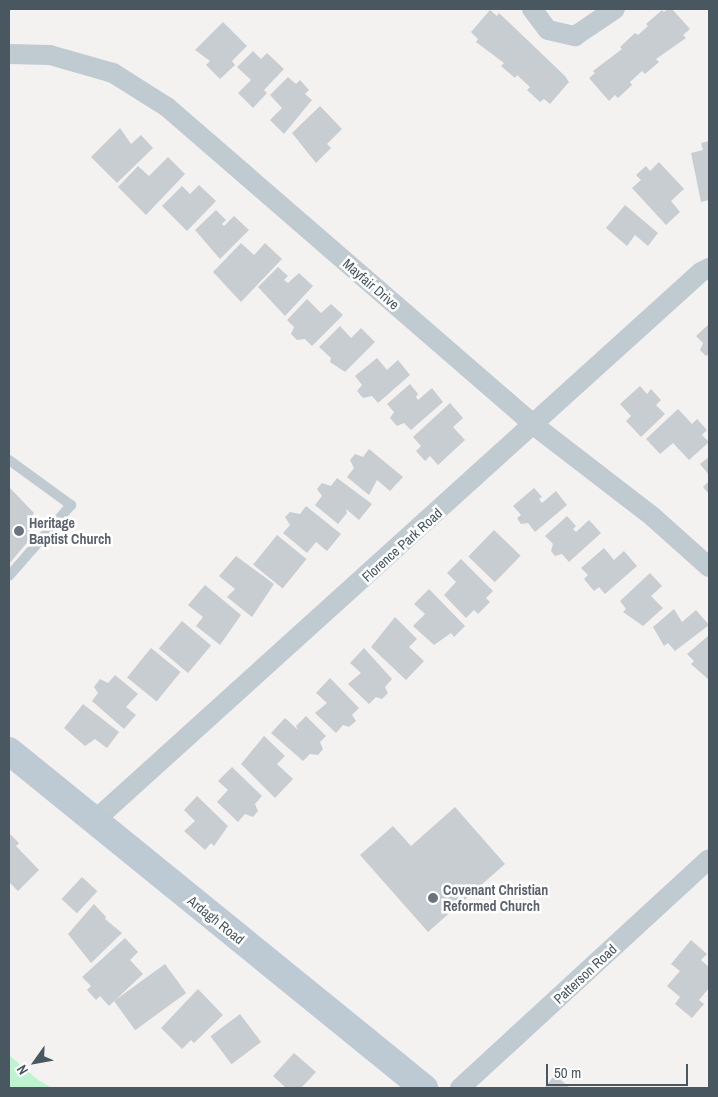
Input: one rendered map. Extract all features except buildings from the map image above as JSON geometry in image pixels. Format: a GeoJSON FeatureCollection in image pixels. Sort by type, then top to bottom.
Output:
{"type":"FeatureCollection","features":[{"type":"Feature","properties":{"kind":"street"},"geometry":{"type":"LineString","coordinates":[[532,9],[548,30],[575,36],[615,9]]}},
{"type":"Feature","properties":{"kind":"street","name":"Mayfair Drive"},"geometry":{"type":"LineString","coordinates":[[9,54],[50,55],[113,73],[167,107],[535,426],[653,517],[709,567]]}},
{"type":"Feature","properties":{"kind":"street","name":"Florence Park Road"},"geometry":{"type":"LineString","coordinates":[[94,821],[535,426],[701,272],[709,268]]}},
{"type":"Feature","properties":{"kind":"street","name":"Ardagh Road"},"geometry":{"type":"LineString","coordinates":[[9,751],[424,1088]]}},
{"type":"Feature","properties":{"kind":"street","name":"Patterson Road"},"geometry":{"type":"LineString","coordinates":[[460,1088],[709,859]]}},
{"type":"Feature","properties":{"kind":"lane"},"geometry":{"type":"LineString","coordinates":[[9,460],[71,505],[9,576]]}},
{"type":"Feature","properties":{"kind":"green space"},"geometry":{"type":"Polygon","coordinates":[[[9,1055],[38,1080],[52,1088],[9,1088],[9,1055]]]}},
{"type":"Feature","properties":{"kind":"place","name":"Heritage Baptist Church"},"geometry":{"type":"Point","coordinates":[19,531]}},
{"type":"Feature","properties":{"kind":"place","name":"Covenant Christian Reformed Church"},"geometry":{"type":"Point","coordinates":[433,898]}}]}
